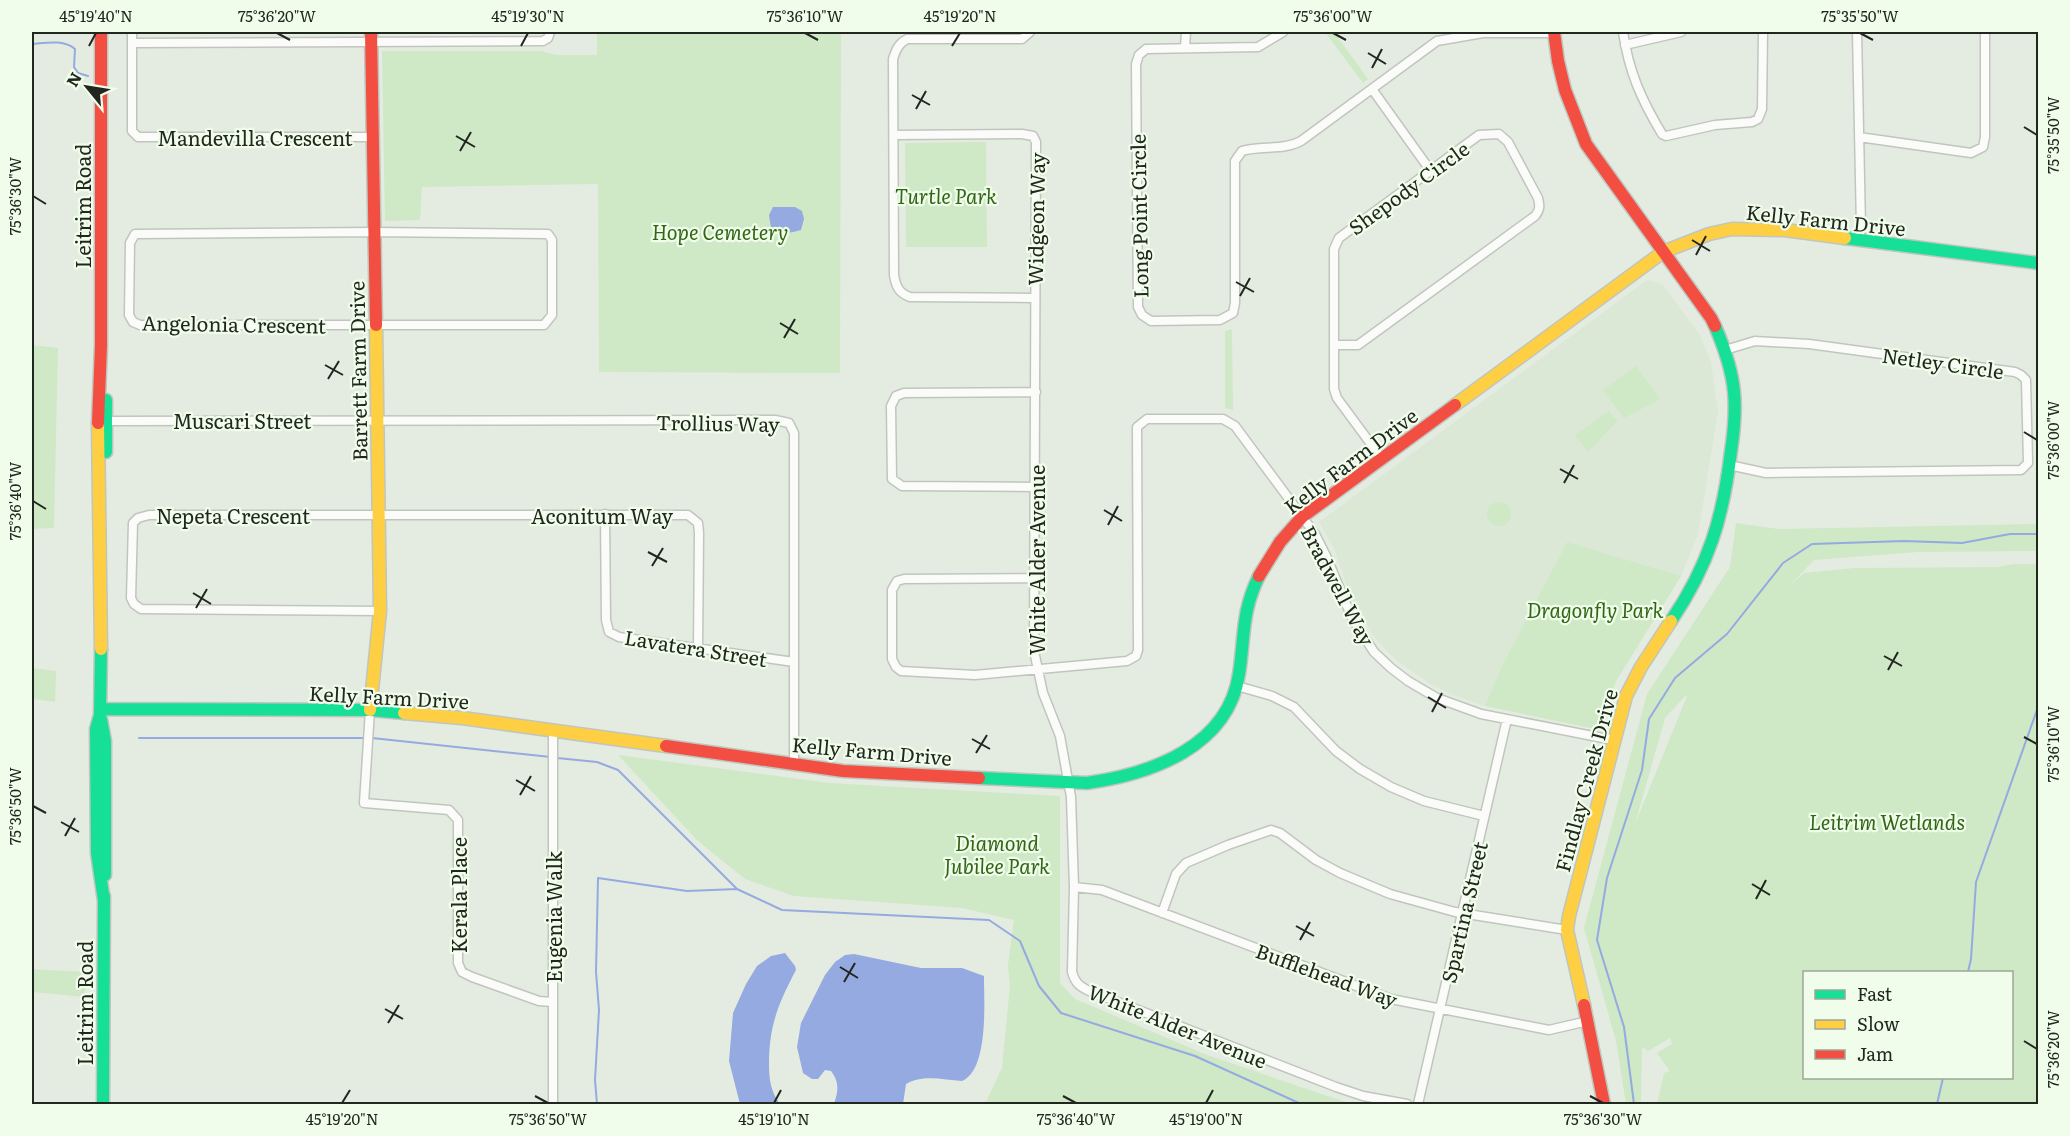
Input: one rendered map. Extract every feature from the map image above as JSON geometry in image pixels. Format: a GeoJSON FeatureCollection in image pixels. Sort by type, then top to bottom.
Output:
{"type":"FeatureCollection","features":[{"type":"Feature","properties":{"kind":"street","name":"Leitrim Road"},"geometry":{"type":"LineString","coordinates":[[101,32],[101,345],[98,511],[101,561]]}},
{"type":"Feature","properties":{"kind":"street","name":"Mandevilla Crescent"},"geometry":{"type":"LineString","coordinates":[[132,32],[132,131],[138,137],[373,137]]}},
{"type":"Feature","properties":{"kind":"street"},"geometry":{"type":"LineString","coordinates":[[132,43],[371,37],[543,41],[548,38],[550,32]]}},
{"type":"Feature","properties":{"kind":"street"},"geometry":{"type":"LineString","coordinates":[[1030,32],[1022,39],[916,38],[900,42],[893,59],[894,275],[896,286],[902,294],[921,298],[1034,298]]}},
{"type":"Feature","properties":{"kind":"street"},"geometry":{"type":"LineString","coordinates":[[1185,32],[1185,48]]}},
{"type":"Feature","properties":{"kind":"street","name":"Long Point Circle"},"geometry":{"type":"LineString","coordinates":[[1283,32],[1258,47],[1146,49],[1139,55],[1136,64],[1138,307],[1142,315],[1151,321],[1220,320],[1233,313],[1235,303],[1236,161],[1242,151],[1253,147],[1291,147],[1437,41],[1483,32],[1554,32]]}},
{"type":"Feature","properties":{"kind":"street","name":"Findlay Creek Drive"},"geometry":{"type":"LineString","coordinates":[[1554,32],[1555,51],[1562,83],[1586,144],[1711,318],[1725,350],[1735,401],[1729,465],[1715,541],[1695,585],[1637,671],[1626,696],[1582,861],[1567,930],[1604,1104]]}},
{"type":"Feature","properties":{"kind":"street"},"geometry":{"type":"LineString","coordinates":[[1623,32],[1642,100],[1662,134],[1672,135],[1715,124],[1752,122],[1758,119],[1762,109],[1762,32]]}},
{"type":"Feature","properties":{"kind":"street"},"geometry":{"type":"LineString","coordinates":[[1625,45],[1681,32]]}},
{"type":"Feature","properties":{"kind":"street"},"geometry":{"type":"LineString","coordinates":[[1857,32],[1861,228],[1859,240]]}},
{"type":"Feature","properties":{"kind":"street"},"geometry":{"type":"LineString","coordinates":[[1859,137],[1971,153],[1983,147],[1985,137],[1985,32]]}},
{"type":"Feature","properties":{"kind":"street","name":"Barrett Farm Drive"},"geometry":{"type":"LineString","coordinates":[[370,710],[380,611],[371,37]]}},
{"type":"Feature","properties":{"kind":"street"},"geometry":{"type":"LineString","coordinates":[[1372,89],[1430,170]]}},
{"type":"Feature","properties":{"kind":"street","name":"Widgeon Way"},"geometry":{"type":"LineString","coordinates":[[894,135],[1022,134],[1033,136],[1037,148],[1034,298]]}},
{"type":"Feature","properties":{"kind":"street","name":"Shepody Circle"},"geometry":{"type":"LineString","coordinates":[[1334,345],[1358,345],[1539,211],[1538,198],[1508,142],[1499,134],[1479,135],[1339,238],[1334,249],[1334,345],[1334,389],[1337,398],[1382,459]]}},
{"type":"Feature","properties":{"kind":"street","name":"Kelly Farm Drive"},"geometry":{"type":"LineString","coordinates":[[100,712],[370,710],[462,718],[843,771],[1070,783],[1116,779],[1142,771],[1190,749],[1205,738],[1216,725],[1237,686],[1244,617],[1254,584],[1270,554],[1302,518],[1663,252],[1709,234],[1739,228],[1785,230],[2038,263]]}},
{"type":"Feature","properties":{"kind":"street"},"geometry":{"type":"LineString","coordinates":[[374,232],[545,233],[552,240],[552,315],[544,325],[376,325]]}},
{"type":"Feature","properties":{"kind":"street","name":"Angelonia Crescent"},"geometry":{"type":"LineString","coordinates":[[374,232],[135,234],[130,239],[128,310],[131,320],[140,325],[376,325]]}},
{"type":"Feature","properties":{"kind":"street","name":"White Alder Avenue"},"geometry":{"type":"LineString","coordinates":[[1034,298],[1036,392],[1034,651],[1043,693],[1060,736],[1070,783],[1074,887],[1072,972],[1078,985],[1336,1087],[1363,1096],[1407,1104]]}},
{"type":"Feature","properties":{"kind":"street","name":"Netley Circle"},"geometry":{"type":"LineString","coordinates":[[1725,350],[1755,341],[1809,344],[2015,372],[2026,380],[2028,463],[2021,470],[1766,473],[1729,465]]}},
{"type":"Feature","properties":{"kind":"street","name":"Leitrim Road"},"geometry":{"type":"LineString","coordinates":[[101,345],[107,422],[101,561],[100,712],[105,741],[106,840],[103,1104]]}},
{"type":"Feature","properties":{"kind":"street"},"geometry":{"type":"LineString","coordinates":[[1035,487],[902,486],[896,483],[892,479],[891,406],[896,396],[904,393],[1036,392]]}},
{"type":"Feature","properties":{"kind":"street","name":"Bradwell Way"},"geometry":{"type":"LineString","coordinates":[[1037,669],[1127,661],[1136,656],[1138,650],[1136,431],[1142,422],[1147,420],[1223,419],[1235,426],[1315,534],[1352,618],[1374,652],[1408,681],[1437,698],[1481,714],[1613,741]]}},
{"type":"Feature","properties":{"kind":"street","name":"Muscari Street"},"geometry":{"type":"LineString","coordinates":[[107,422],[377,420]]}},
{"type":"Feature","properties":{"kind":"street","name":"Trollius Way"},"geometry":{"type":"LineString","coordinates":[[377,420],[775,420],[789,423],[794,433],[794,764]]}},
{"type":"Feature","properties":{"kind":"street","name":"Lavatera Street"},"geometry":{"type":"LineString","coordinates":[[604,514],[606,620],[609,632],[619,637],[794,662]]}},
{"type":"Feature","properties":{"kind":"street","name":"Aconitum Way"},"geometry":{"type":"LineString","coordinates":[[378,515],[688,515],[698,523],[698,649]]}},
{"type":"Feature","properties":{"kind":"street","name":"Nepeta Crescent"},"geometry":{"type":"LineString","coordinates":[[378,515],[143,516],[135,519],[131,529],[131,598],[134,604],[144,610],[380,611]]}},
{"type":"Feature","properties":{"kind":"street"},"geometry":{"type":"LineString","coordinates":[[1036,578],[904,579],[897,582],[892,590],[892,659],[901,671],[975,675],[1037,669]]}},
{"type":"Feature","properties":{"kind":"street"},"geometry":{"type":"LineString","coordinates":[[1237,686],[1272,696],[1294,707],[1336,751],[1360,769],[1391,787],[1424,801],[1484,816]]}},
{"type":"Feature","properties":{"kind":"street","name":"Kerala Place"},"geometry":{"type":"LineString","coordinates":[[370,710],[364,803],[449,810],[454,814],[458,823],[460,967],[466,975],[539,1001],[553,1002]]}},
{"type":"Feature","properties":{"kind":"street","name":"Spartina Street"},"geometry":{"type":"LineString","coordinates":[[1418,1104],[1507,719]]}},
{"type":"Feature","properties":{"kind":"street","name":"Eugenia Walk"},"geometry":{"type":"LineString","coordinates":[[553,731],[553,1104]]}},
{"type":"Feature","properties":{"kind":"street"},"geometry":{"type":"LineString","coordinates":[[1162,913],[1176,874],[1186,863],[1270,830],[1280,833],[1316,860],[1366,885],[1418,903],[1462,913],[1567,930]]}},
{"type":"Feature","properties":{"kind":"street","name":"Bufflehead Way"},"geometry":{"type":"LineString","coordinates":[[1074,887],[1102,890],[1375,994],[1441,1010],[1549,1030],[1588,1021]]}},
{"type":"Feature","properties":{"kind":"shaded area"},"geometry":{"type":"Polygon","coordinates":[[[1647,280],[1662,284],[1700,335],[1711,362],[1718,412],[1698,534],[1681,576],[1567,542],[1502,666],[1485,706],[1453,695],[1429,683],[1396,660],[1375,638],[1351,598],[1334,548],[1319,522],[1647,280]]]}},
{"type":"Feature","properties":{"kind":"green space","name":"Hope Cemetery"},"geometry":{"type":"Polygon","coordinates":[[[597,32],[841,32],[840,373],[599,372],[598,184],[422,187],[420,220],[385,221],[382,51],[541,51],[556,55],[597,55],[597,32]]]}},
{"type":"Feature","properties":{"kind":"green space"},"geometry":{"type":"Polygon","coordinates":[[[1325,32],[1334,32],[1368,79],[1363,83],[1325,32]]]}},
{"type":"Feature","properties":{"kind":"green space","name":"Turtle Park"},"geometry":{"type":"Polygon","coordinates":[[[986,142],[987,247],[906,247],[905,143],[986,142]]]}},
{"type":"Feature","properties":{"kind":"green space"},"geometry":{"type":"Polygon","coordinates":[[[1232,329],[1233,410],[1225,408],[1225,331],[1232,329]]]}},
{"type":"Feature","properties":{"kind":"green space"},"geometry":{"type":"Polygon","coordinates":[[[32,345],[58,348],[54,528],[32,529],[32,345]]]}},
{"type":"Feature","properties":{"kind":"green space"},"geometry":{"type":"Polygon","coordinates":[[[1636,366],[1660,399],[1624,418],[1603,390],[1636,366]]]}},
{"type":"Feature","properties":{"kind":"green space"},"geometry":{"type":"Polygon","coordinates":[[[1609,411],[1617,421],[1588,452],[1575,435],[1609,411]]]}},
{"type":"Feature","properties":{"kind":"green space"},"geometry":{"type":"Polygon","coordinates":[[[1499,502],[1508,505],[1511,514],[1508,523],[1499,526],[1490,523],[1487,514],[1490,505],[1499,502]]]}},
{"type":"Feature","properties":{"kind":"green space","name":"Leitrim Wetlands"},"geometry":{"type":"Polygon","coordinates":[[[1736,523],[1779,529],[2038,524],[2038,551],[1918,552],[1814,560],[1788,587],[1804,573],[1854,568],[1997,567],[2038,564],[2038,1104],[1657,1104],[1664,1073],[1670,1071],[1657,1053],[1672,1044],[1670,1038],[1648,1051],[1642,1047],[1641,1104],[1626,1104],[1616,1041],[1584,928],[1647,694],[1730,567],[1736,523]],[[1687,696],[1665,718],[1635,824],[1687,696]]]}},
{"type":"Feature","properties":{"kind":"green space","name":"Dragonfly Park"},"geometry":{"type":"Polygon","coordinates":[[[1567,542],[1681,576],[1615,683],[1604,723],[1595,729],[1485,706],[1502,666],[1567,542]]]}},
{"type":"Feature","properties":{"kind":"green space"},"geometry":{"type":"Polygon","coordinates":[[[32,668],[56,671],[55,702],[32,699],[32,668]]]}},
{"type":"Feature","properties":{"kind":"green space","name":"Diamond Jubilee Park"},"geometry":{"type":"Polygon","coordinates":[[[618,755],[830,783],[1060,796],[1060,983],[1075,999],[1207,1055],[1351,1104],[985,1104],[1002,1068],[1010,986],[1008,965],[1014,920],[962,908],[794,896],[745,879],[698,841],[618,755]]]}},
{"type":"Feature","properties":{"kind":"green space"},"geometry":{"type":"Polygon","coordinates":[[[32,969],[85,972],[85,997],[32,992],[32,969]]]}},
{"type":"Feature","properties":{"kind":"water"},"geometry":{"type":"Polygon","coordinates":[[[773,207],[795,207],[802,211],[804,219],[801,230],[789,233],[771,228],[769,215],[773,207]]]}},
{"type":"Feature","properties":{"kind":"water"},"geometry":{"type":"Polygon","coordinates":[[[785,953],[796,970],[776,1015],[769,1050],[770,1081],[774,1095],[780,1104],[740,1104],[729,1061],[733,1013],[757,966],[771,956],[785,953]]]}},
{"type":"Feature","properties":{"kind":"water"},"geometry":{"type":"Polygon","coordinates":[[[854,954],[921,968],[962,968],[984,976],[981,1049],[971,1074],[962,1081],[934,1078],[919,1079],[906,1084],[903,1104],[834,1104],[837,1087],[836,1079],[831,1071],[825,1070],[818,1079],[812,1079],[803,1073],[797,1047],[801,1023],[825,975],[835,962],[845,955],[854,954]]]}},
{"type":"Feature","properties":{"kind":"waterway"},"geometry":{"type":"LineString","coordinates":[[32,44],[54,42],[70,46],[75,49],[74,67],[78,73],[88,76]]}},
{"type":"Feature","properties":{"kind":"waterway"},"geometry":{"type":"LineString","coordinates":[[1634,1104],[1624,1027],[1597,940],[1607,878],[1642,770],[1649,719],[1675,678],[1727,634],[1783,563],[1812,544],[1904,541],[1962,543],[2010,534],[2038,534]]}},
{"type":"Feature","properties":{"kind":"waterway"},"geometry":{"type":"LineString","coordinates":[[1968,971],[1976,882],[2038,707]]}},
{"type":"Feature","properties":{"kind":"waterway"},"geometry":{"type":"LineString","coordinates":[[139,738],[366,738]]}},
{"type":"Feature","properties":{"kind":"waterway"},"geometry":{"type":"LineString","coordinates":[[372,738],[551,757]]}},
{"type":"Feature","properties":{"kind":"waterway"},"geometry":{"type":"LineString","coordinates":[[557,758],[597,762],[618,770],[737,889],[782,910],[989,920],[1020,941],[1039,986],[1061,1013],[1195,1056],[1301,1104]]}},
{"type":"Feature","properties":{"kind":"waterway"},"geometry":{"type":"LineString","coordinates":[[597,1104],[595,1080],[599,1010],[596,972],[598,878],[687,891],[737,889]]}},
{"type":"Feature","properties":{"kind":"waterway"},"geometry":{"type":"LineString","coordinates":[[1937,1104],[1943,1079]]}},
{"type":"Feature","properties":{"kind":"traffic: fast"},"geometry":{"type":"LineString","coordinates":[[1845,238],[2038,263]]}},
{"type":"Feature","properties":{"kind":"traffic: fast"},"geometry":{"type":"LineString","coordinates":[[1671,621],[1705,560],[1719,519],[1728,475],[1733,436],[1734,392],[1727,358],[1715,326]]}},
{"type":"Feature","properties":{"kind":"traffic: fast"},"geometry":{"type":"LineString","coordinates":[[106,400],[106,452]]}},
{"type":"Feature","properties":{"kind":"traffic: fast"},"geometry":{"type":"LineString","coordinates":[[979,778],[1087,783],[1111,779],[1160,764],[1203,738],[1220,721],[1232,699],[1239,674],[1246,613],[1259,576]]}},
{"type":"Feature","properties":{"kind":"traffic: fast"},"geometry":{"type":"LineString","coordinates":[[101,649],[100,715],[96,729],[97,853],[104,901]]}},
{"type":"Feature","properties":{"kind":"traffic: fast"},"geometry":{"type":"LineString","coordinates":[[100,709],[370,710],[404,713]]}},
{"type":"Feature","properties":{"kind":"traffic: fast"},"geometry":{"type":"LineString","coordinates":[[101,719],[105,741],[105,875]]}},
{"type":"Feature","properties":{"kind":"traffic: fast"},"geometry":{"type":"LineString","coordinates":[[103,1104],[104,896]]}},
{"type":"Feature","properties":{"kind":"traffic: slow"},"geometry":{"type":"LineString","coordinates":[[1455,405],[1663,252],[1709,234],[1732,229],[1785,230],[1845,238]]}},
{"type":"Feature","properties":{"kind":"traffic: slow"},"geometry":{"type":"LineString","coordinates":[[370,710],[380,611],[376,325]]}},
{"type":"Feature","properties":{"kind":"traffic: slow"},"geometry":{"type":"LineString","coordinates":[[98,423],[101,649]]}},
{"type":"Feature","properties":{"kind":"traffic: slow"},"geometry":{"type":"LineString","coordinates":[[1584,1005],[1567,930],[1569,916],[1626,696],[1641,667],[1671,621]]}},
{"type":"Feature","properties":{"kind":"traffic: slow"},"geometry":{"type":"LineString","coordinates":[[404,713],[462,718],[666,746]]}},
{"type":"Feature","properties":{"kind":"traffic: jam"},"geometry":{"type":"LineString","coordinates":[[98,423],[101,345],[101,32]]}},
{"type":"Feature","properties":{"kind":"traffic: jam"},"geometry":{"type":"LineString","coordinates":[[371,32],[376,325]]}},
{"type":"Feature","properties":{"kind":"traffic: jam"},"geometry":{"type":"LineString","coordinates":[[1554,32],[1565,90],[1586,144],[1715,326]]}},
{"type":"Feature","properties":{"kind":"traffic: jam"},"geometry":{"type":"LineString","coordinates":[[1259,576],[1280,542],[1302,517],[1455,405]]}},
{"type":"Feature","properties":{"kind":"traffic: jam"},"geometry":{"type":"LineString","coordinates":[[666,746],[843,771],[979,778]]}},
{"type":"Feature","properties":{"kind":"traffic: jam"},"geometry":{"type":"LineString","coordinates":[[1584,1005],[1604,1104]]}}]}
